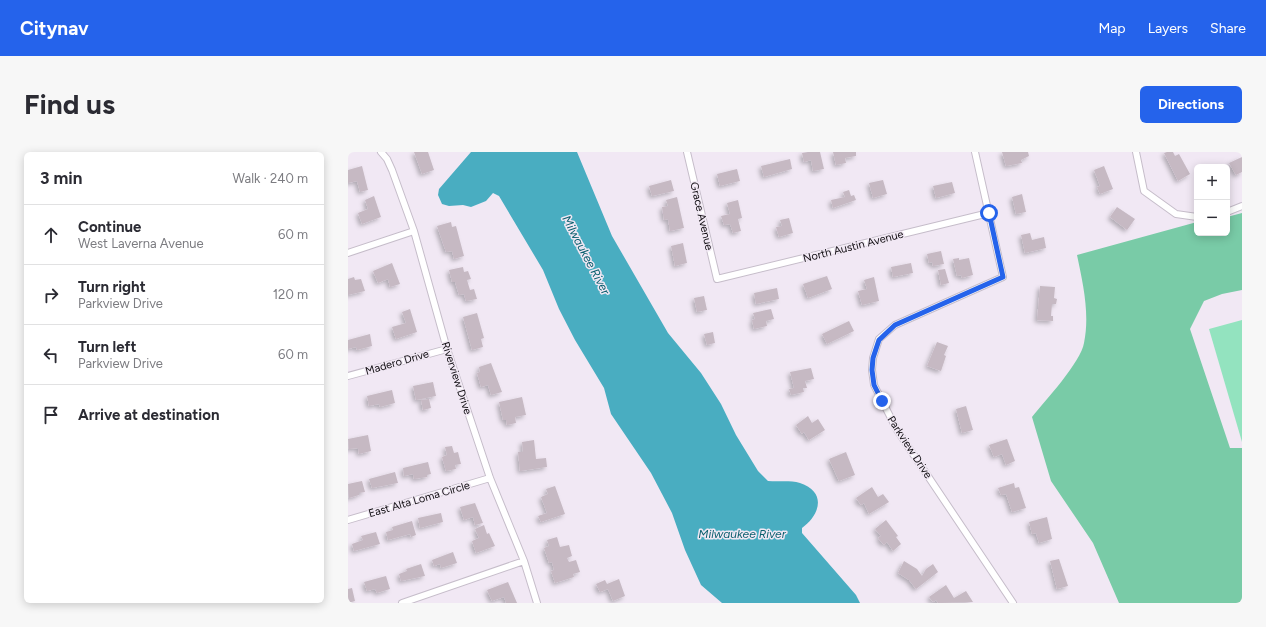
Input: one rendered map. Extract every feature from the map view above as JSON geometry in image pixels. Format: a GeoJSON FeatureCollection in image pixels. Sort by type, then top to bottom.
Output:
{"type":"FeatureCollection","features":[{"type":"Feature","properties":{"kind":"street","name":"Riverview Drive"},"geometry":{"type":"LineString","coordinates":[[381,152],[392,170],[414,231],[447,349],[490,478],[524,561],[537,603]]}},
{"type":"Feature","properties":{"kind":"street","name":"Grace Avenue"},"geometry":{"type":"LineString","coordinates":[[687,152],[717,279]]}},
{"type":"Feature","properties":{"kind":"street"},"geometry":{"type":"LineString","coordinates":[[975,152],[989,213]]}},
{"type":"Feature","properties":{"kind":"street"},"geometry":{"type":"LineString","coordinates":[[1136,152],[1144,191],[1176,214],[1194,217]]}},
{"type":"Feature","properties":{"kind":"street"},"geometry":{"type":"LineString","coordinates":[[1230,211],[1242,206]]}},
{"type":"Feature","properties":{"kind":"street","name":"North Austin Avenue"},"geometry":{"type":"LineString","coordinates":[[717,279],[989,213]]}},
{"type":"Feature","properties":{"kind":"street","name":"Parkview Drive"},"geometry":{"type":"LineString","coordinates":[[989,213],[1003,277],[895,325],[879,340],[873,358],[872,370],[874,385],[897,430],[1013,603]]}},
{"type":"Feature","properties":{"kind":"street"},"geometry":{"type":"LineString","coordinates":[[348,253],[414,231]]}},
{"type":"Feature","properties":{"kind":"street","name":"Madero Drive"},"geometry":{"type":"LineString","coordinates":[[348,376],[447,349]]}},
{"type":"Feature","properties":{"kind":"street","name":"East Alta Loma Circle"},"geometry":{"type":"LineString","coordinates":[[348,520],[490,478]]}},
{"type":"Feature","properties":{"kind":"street"},"geometry":{"type":"LineString","coordinates":[[402,603],[524,561]]}},
{"type":"Feature","properties":{"kind":"green space"},"geometry":{"type":"Polygon","coordinates":[[[1242,213],[1242,290],[1222,294],[1204,301],[1190,329],[1230,448],[1242,448],[1242,603],[1119,603],[1093,543],[1051,481],[1032,417],[1070,371],[1084,343],[1086,332],[1086,310],[1077,255],[1194,223],[1194,236],[1230,236],[1230,216],[1242,213]]]}},
{"type":"Feature","properties":{"kind":"green space"},"geometry":{"type":"Polygon","coordinates":[[[1242,320],[1242,442],[1209,329],[1242,320]]]}},
{"type":"Feature","properties":{"kind":"water","name":"Milwaukee River"},"geometry":{"type":"Polygon","coordinates":[[[471,152],[577,152],[612,236],[668,333],[701,373],[721,404],[736,435],[758,471],[768,481],[796,482],[809,487],[814,492],[818,504],[813,517],[802,528],[802,533],[856,595],[860,603],[722,603],[701,585],[685,550],[672,513],[651,473],[611,414],[604,388],[575,340],[559,309],[543,270],[499,196],[493,193],[486,201],[471,207],[463,205],[449,206],[442,204],[438,195],[439,189],[471,152]]]}},
{"type":"Feature","properties":{"kind":"building"},"geometry":{"type":"Polygon","coordinates":[[[414,152],[428,152],[434,170],[422,174],[414,152]]]}},
{"type":"Feature","properties":{"kind":"building"},"geometry":{"type":"Polygon","coordinates":[[[820,152],[824,169],[813,171],[811,160],[804,162],[802,153],[820,152]]]}},
{"type":"Feature","properties":{"kind":"building"},"geometry":{"type":"Polygon","coordinates":[[[833,152],[856,152],[856,156],[845,158],[846,163],[836,165],[833,152]]]}},
{"type":"Feature","properties":{"kind":"building"},"geometry":{"type":"Polygon","coordinates":[[[1002,152],[1028,152],[1029,156],[1021,160],[1022,163],[1006,166],[1002,152]]]}},
{"type":"Feature","properties":{"kind":"building"},"geometry":{"type":"Polygon","coordinates":[[[1173,152],[1175,156],[1179,154],[1190,174],[1178,181],[1164,153],[1173,152]]]}},
{"type":"Feature","properties":{"kind":"building"},"geometry":{"type":"Polygon","coordinates":[[[1242,157],[1242,172],[1236,175],[1229,163],[1242,157]]]}},
{"type":"Feature","properties":{"kind":"building"},"geometry":{"type":"Polygon","coordinates":[[[790,159],[792,169],[764,177],[761,166],[790,159]]]}},
{"type":"Feature","properties":{"kind":"building"},"geometry":{"type":"Polygon","coordinates":[[[362,166],[368,190],[360,192],[357,181],[348,183],[348,170],[362,166]]]}},
{"type":"Feature","properties":{"kind":"building"},"geometry":{"type":"Polygon","coordinates":[[[1104,166],[1113,189],[1100,194],[1097,187],[1100,186],[1094,170],[1104,166]]]}},
{"type":"Feature","properties":{"kind":"building"},"geometry":{"type":"Polygon","coordinates":[[[737,169],[740,181],[720,186],[717,174],[737,169]]]}},
{"type":"Feature","properties":{"kind":"building"},"geometry":{"type":"Polygon","coordinates":[[[671,180],[674,191],[652,196],[649,186],[671,180]]]}},
{"type":"Feature","properties":{"kind":"building"},"geometry":{"type":"Polygon","coordinates":[[[883,180],[887,194],[873,198],[869,183],[883,180]]]}},
{"type":"Feature","properties":{"kind":"building"},"geometry":{"type":"Polygon","coordinates":[[[952,182],[955,193],[936,198],[933,186],[952,182]]]}},
{"type":"Feature","properties":{"kind":"building"},"geometry":{"type":"Polygon","coordinates":[[[849,190],[851,196],[854,195],[856,200],[833,208],[831,200],[845,197],[843,192],[849,190]]]}},
{"type":"Feature","properties":{"kind":"building"},"geometry":{"type":"Polygon","coordinates":[[[1022,194],[1026,212],[1016,214],[1012,197],[1022,194]]]}},
{"type":"Feature","properties":{"kind":"building"},"geometry":{"type":"Polygon","coordinates":[[[374,196],[381,217],[362,224],[358,213],[368,209],[365,200],[374,196]]]}},
{"type":"Feature","properties":{"kind":"building"},"geometry":{"type":"Polygon","coordinates":[[[677,197],[684,228],[670,231],[668,219],[664,220],[662,207],[668,206],[666,200],[677,197]]]}},
{"type":"Feature","properties":{"kind":"building"},"geometry":{"type":"Polygon","coordinates":[[[738,200],[742,218],[738,219],[741,231],[733,233],[730,224],[724,225],[721,216],[730,214],[727,203],[738,200]]]}},
{"type":"Feature","properties":{"kind":"building"},"geometry":{"type":"Polygon","coordinates":[[[1117,207],[1135,219],[1127,230],[1110,217],[1117,207]]]}},
{"type":"Feature","properties":{"kind":"building"},"geometry":{"type":"Polygon","coordinates":[[[789,218],[793,233],[779,237],[776,227],[782,226],[780,220],[789,218]]]}},
{"type":"Feature","properties":{"kind":"building"},"geometry":{"type":"Polygon","coordinates":[[[451,222],[452,227],[456,226],[464,256],[454,259],[452,251],[446,252],[437,226],[451,222]]]}},
{"type":"Feature","properties":{"kind":"building"},"geometry":{"type":"Polygon","coordinates":[[[1030,233],[1032,240],[1044,237],[1046,248],[1025,253],[1021,235],[1030,233]]]}},
{"type":"Feature","properties":{"kind":"building"},"geometry":{"type":"Polygon","coordinates":[[[683,243],[687,263],[675,266],[671,246],[683,243]]]}},
{"type":"Feature","properties":{"kind":"building"},"geometry":{"type":"Polygon","coordinates":[[[941,251],[944,264],[933,266],[932,262],[929,263],[927,254],[941,251]]]}},
{"type":"Feature","properties":{"kind":"building"},"geometry":{"type":"Polygon","coordinates":[[[959,258],[959,260],[969,258],[973,275],[962,278],[961,275],[957,276],[953,259],[959,258]]]}},
{"type":"Feature","properties":{"kind":"building"},"geometry":{"type":"Polygon","coordinates":[[[392,263],[400,284],[390,287],[388,279],[378,283],[373,271],[392,263]]]}},
{"type":"Feature","properties":{"kind":"building"},"geometry":{"type":"Polygon","coordinates":[[[911,263],[913,273],[893,277],[891,267],[911,263]]]}},
{"type":"Feature","properties":{"kind":"building"},"geometry":{"type":"Polygon","coordinates":[[[463,267],[464,272],[468,271],[471,279],[467,280],[470,290],[474,289],[477,299],[466,301],[464,294],[459,295],[455,282],[452,282],[449,270],[463,267]]]}},
{"type":"Feature","properties":{"kind":"building"},"geometry":{"type":"Polygon","coordinates":[[[945,269],[949,283],[941,285],[938,270],[945,269]]]}},
{"type":"Feature","properties":{"kind":"building"},"geometry":{"type":"Polygon","coordinates":[[[827,276],[832,289],[808,298],[803,284],[827,276]]]}},
{"type":"Feature","properties":{"kind":"building"},"geometry":{"type":"Polygon","coordinates":[[[354,277],[355,280],[361,279],[365,291],[348,295],[348,279],[354,277]]]}},
{"type":"Feature","properties":{"kind":"building"},"geometry":{"type":"Polygon","coordinates":[[[874,277],[879,301],[862,305],[858,291],[867,289],[864,280],[874,277]]]}},
{"type":"Feature","properties":{"kind":"building"},"geometry":{"type":"Polygon","coordinates":[[[1040,286],[1055,287],[1054,298],[1057,299],[1056,304],[1052,304],[1051,316],[1053,316],[1053,321],[1037,320],[1040,286]]]}},
{"type":"Feature","properties":{"kind":"building"},"geometry":{"type":"Polygon","coordinates":[[[777,288],[779,299],[756,304],[754,293],[777,288]]]}},
{"type":"Feature","properties":{"kind":"building"},"geometry":{"type":"Polygon","coordinates":[[[704,296],[707,310],[697,312],[694,298],[704,296]]]}},
{"type":"Feature","properties":{"kind":"building"},"geometry":{"type":"Polygon","coordinates":[[[410,309],[417,332],[396,339],[392,327],[406,323],[402,312],[410,309]]]}},
{"type":"Feature","properties":{"kind":"building"},"geometry":{"type":"Polygon","coordinates":[[[771,309],[774,319],[766,321],[767,326],[754,329],[752,320],[755,319],[753,313],[771,309]]]}},
{"type":"Feature","properties":{"kind":"building"},"geometry":{"type":"Polygon","coordinates":[[[477,313],[484,338],[481,339],[483,347],[472,350],[463,317],[477,313]]]}},
{"type":"Feature","properties":{"kind":"building"},"geometry":{"type":"Polygon","coordinates":[[[849,321],[854,331],[827,344],[822,334],[849,321]]]}},
{"type":"Feature","properties":{"kind":"building"},"geometry":{"type":"Polygon","coordinates":[[[713,332],[715,343],[707,345],[704,334],[713,332]]]}},
{"type":"Feature","properties":{"kind":"building"},"geometry":{"type":"Polygon","coordinates":[[[370,334],[372,346],[357,350],[356,347],[348,349],[348,340],[370,334]]]}},
{"type":"Feature","properties":{"kind":"building"},"geometry":{"type":"Polygon","coordinates":[[[937,342],[948,346],[944,355],[946,356],[941,371],[927,366],[937,342]]]}},
{"type":"Feature","properties":{"kind":"building"},"geometry":{"type":"Polygon","coordinates":[[[491,363],[502,392],[491,395],[488,385],[481,387],[477,373],[480,372],[479,367],[491,363]]]}},
{"type":"Feature","properties":{"kind":"building"},"geometry":{"type":"Polygon","coordinates":[[[811,368],[814,379],[805,381],[807,388],[803,388],[804,392],[791,395],[789,389],[794,388],[790,372],[811,368]]]}},
{"type":"Feature","properties":{"kind":"building"},"geometry":{"type":"Polygon","coordinates":[[[433,382],[436,396],[416,400],[413,386],[433,382]]]}},
{"type":"Feature","properties":{"kind":"building"},"geometry":{"type":"Polygon","coordinates":[[[392,390],[395,403],[380,407],[379,404],[369,406],[367,396],[392,390]]]}},
{"type":"Feature","properties":{"kind":"building"},"geometry":{"type":"Polygon","coordinates":[[[522,397],[526,415],[515,417],[516,423],[507,425],[506,420],[503,420],[499,402],[522,397]]]}},
{"type":"Feature","properties":{"kind":"building"},"geometry":{"type":"Polygon","coordinates":[[[429,399],[431,408],[423,410],[421,400],[429,399]]]}},
{"type":"Feature","properties":{"kind":"building"},"geometry":{"type":"Polygon","coordinates":[[[966,406],[973,430],[962,433],[956,409],[966,406]]]}},
{"type":"Feature","properties":{"kind":"building"},"geometry":{"type":"Polygon","coordinates":[[[808,416],[812,423],[818,419],[825,430],[809,440],[804,432],[802,434],[796,425],[808,416]]]}},
{"type":"Feature","properties":{"kind":"building"},"geometry":{"type":"Polygon","coordinates":[[[368,435],[371,451],[359,454],[358,448],[349,449],[348,439],[368,435]]]}},
{"type":"Feature","properties":{"kind":"building"},"geometry":{"type":"Polygon","coordinates":[[[1007,439],[1015,461],[1006,465],[1002,454],[994,457],[989,445],[1007,439]]]}},
{"type":"Feature","properties":{"kind":"building"},"geometry":{"type":"Polygon","coordinates":[[[534,440],[536,459],[546,458],[547,467],[520,471],[518,452],[523,452],[522,442],[534,440]]]}},
{"type":"Feature","properties":{"kind":"building"},"geometry":{"type":"Polygon","coordinates":[[[452,446],[454,453],[458,452],[461,464],[455,465],[456,469],[446,471],[442,457],[447,455],[445,447],[452,446]]]}},
{"type":"Feature","properties":{"kind":"building"},"geometry":{"type":"Polygon","coordinates":[[[846,452],[855,475],[839,481],[829,459],[846,452]]]}},
{"type":"Feature","properties":{"kind":"building"},"geometry":{"type":"Polygon","coordinates":[[[428,462],[431,474],[427,475],[427,477],[414,479],[413,474],[404,476],[403,468],[428,462]]]}},
{"type":"Feature","properties":{"kind":"building"},"geometry":{"type":"Polygon","coordinates":[[[395,472],[398,483],[372,488],[369,479],[395,472]]]}},
{"type":"Feature","properties":{"kind":"building"},"geometry":{"type":"Polygon","coordinates":[[[362,481],[365,492],[349,498],[348,484],[362,481]]]}},
{"type":"Feature","properties":{"kind":"building"},"geometry":{"type":"Polygon","coordinates":[[[1014,483],[1015,488],[1019,487],[1026,508],[1012,512],[1006,494],[1001,495],[998,488],[1014,483]]]}},
{"type":"Feature","properties":{"kind":"building"},"geometry":{"type":"Polygon","coordinates":[[[555,486],[565,514],[541,522],[538,516],[547,513],[541,497],[548,494],[546,489],[555,486]]]}},
{"type":"Feature","properties":{"kind":"building"},"geometry":{"type":"Polygon","coordinates":[[[872,487],[878,497],[883,494],[889,502],[869,514],[864,503],[861,505],[856,498],[872,487]]]}},
{"type":"Feature","properties":{"kind":"building"},"geometry":{"type":"Polygon","coordinates":[[[475,503],[483,523],[475,525],[473,517],[464,520],[460,507],[475,503]]]}},
{"type":"Feature","properties":{"kind":"building"},"geometry":{"type":"Polygon","coordinates":[[[441,513],[443,522],[420,528],[418,518],[441,513]]]}},
{"type":"Feature","properties":{"kind":"building"},"geometry":{"type":"Polygon","coordinates":[[[1047,517],[1052,539],[1039,543],[1036,533],[1032,534],[1029,522],[1047,517]]]}},
{"type":"Feature","properties":{"kind":"building"},"geometry":{"type":"Polygon","coordinates":[[[886,520],[898,536],[896,537],[901,544],[893,551],[887,542],[884,545],[878,538],[881,536],[875,529],[886,520]]]}},
{"type":"Feature","properties":{"kind":"building"},"geometry":{"type":"Polygon","coordinates":[[[412,521],[416,535],[411,537],[410,534],[388,540],[386,532],[393,530],[392,527],[412,521]]]}},
{"type":"Feature","properties":{"kind":"building"},"geometry":{"type":"Polygon","coordinates":[[[484,525],[487,534],[489,533],[495,546],[476,553],[472,541],[479,538],[475,529],[484,525]]]}},
{"type":"Feature","properties":{"kind":"building"},"geometry":{"type":"Polygon","coordinates":[[[376,532],[380,544],[354,551],[352,544],[363,540],[361,536],[376,532]]]}},
{"type":"Feature","properties":{"kind":"building"},"geometry":{"type":"Polygon","coordinates":[[[557,537],[560,547],[569,545],[572,556],[567,558],[569,562],[576,560],[580,572],[573,574],[574,577],[555,583],[551,571],[554,570],[552,562],[549,563],[544,548],[549,546],[547,540],[557,537]]]}},
{"type":"Feature","properties":{"kind":"building"},"geometry":{"type":"Polygon","coordinates":[[[453,552],[457,563],[441,568],[440,564],[434,566],[432,560],[453,552]]]}},
{"type":"Feature","properties":{"kind":"building"},"geometry":{"type":"Polygon","coordinates":[[[1059,559],[1068,586],[1057,589],[1050,561],[1059,559]]]}},
{"type":"Feature","properties":{"kind":"building"},"geometry":{"type":"Polygon","coordinates":[[[904,561],[917,569],[922,576],[926,569],[933,564],[938,572],[916,589],[909,580],[898,573],[904,561]]]}},
{"type":"Feature","properties":{"kind":"building"},"geometry":{"type":"Polygon","coordinates":[[[421,564],[425,576],[401,581],[399,574],[407,571],[406,569],[421,564]]]}},
{"type":"Feature","properties":{"kind":"building"},"geometry":{"type":"Polygon","coordinates":[[[386,576],[390,589],[377,593],[375,589],[367,591],[364,582],[386,576]]]}},
{"type":"Feature","properties":{"kind":"building"},"geometry":{"type":"Polygon","coordinates":[[[619,579],[625,596],[613,601],[608,589],[600,592],[596,584],[605,580],[607,584],[619,579]]]}},
{"type":"Feature","properties":{"kind":"building"},"geometry":{"type":"Polygon","coordinates":[[[508,582],[517,603],[506,603],[504,597],[492,601],[487,590],[508,582]]]}},
{"type":"Feature","properties":{"kind":"building"},"geometry":{"type":"Polygon","coordinates":[[[946,585],[954,598],[966,591],[973,602],[938,603],[936,600],[933,602],[929,597],[946,585]]]}},
{"type":"Feature","properties":{"kind":"building"},"geometry":{"type":"Polygon","coordinates":[[[352,588],[355,601],[348,603],[348,589],[352,588]]]}},
{"type":"Feature","properties":{"kind":"route"},"geometry":{"type":"LineString","coordinates":[[882,401],[874,385],[872,370],[873,358],[879,340],[895,325],[1003,277],[989,213]]}}]}
